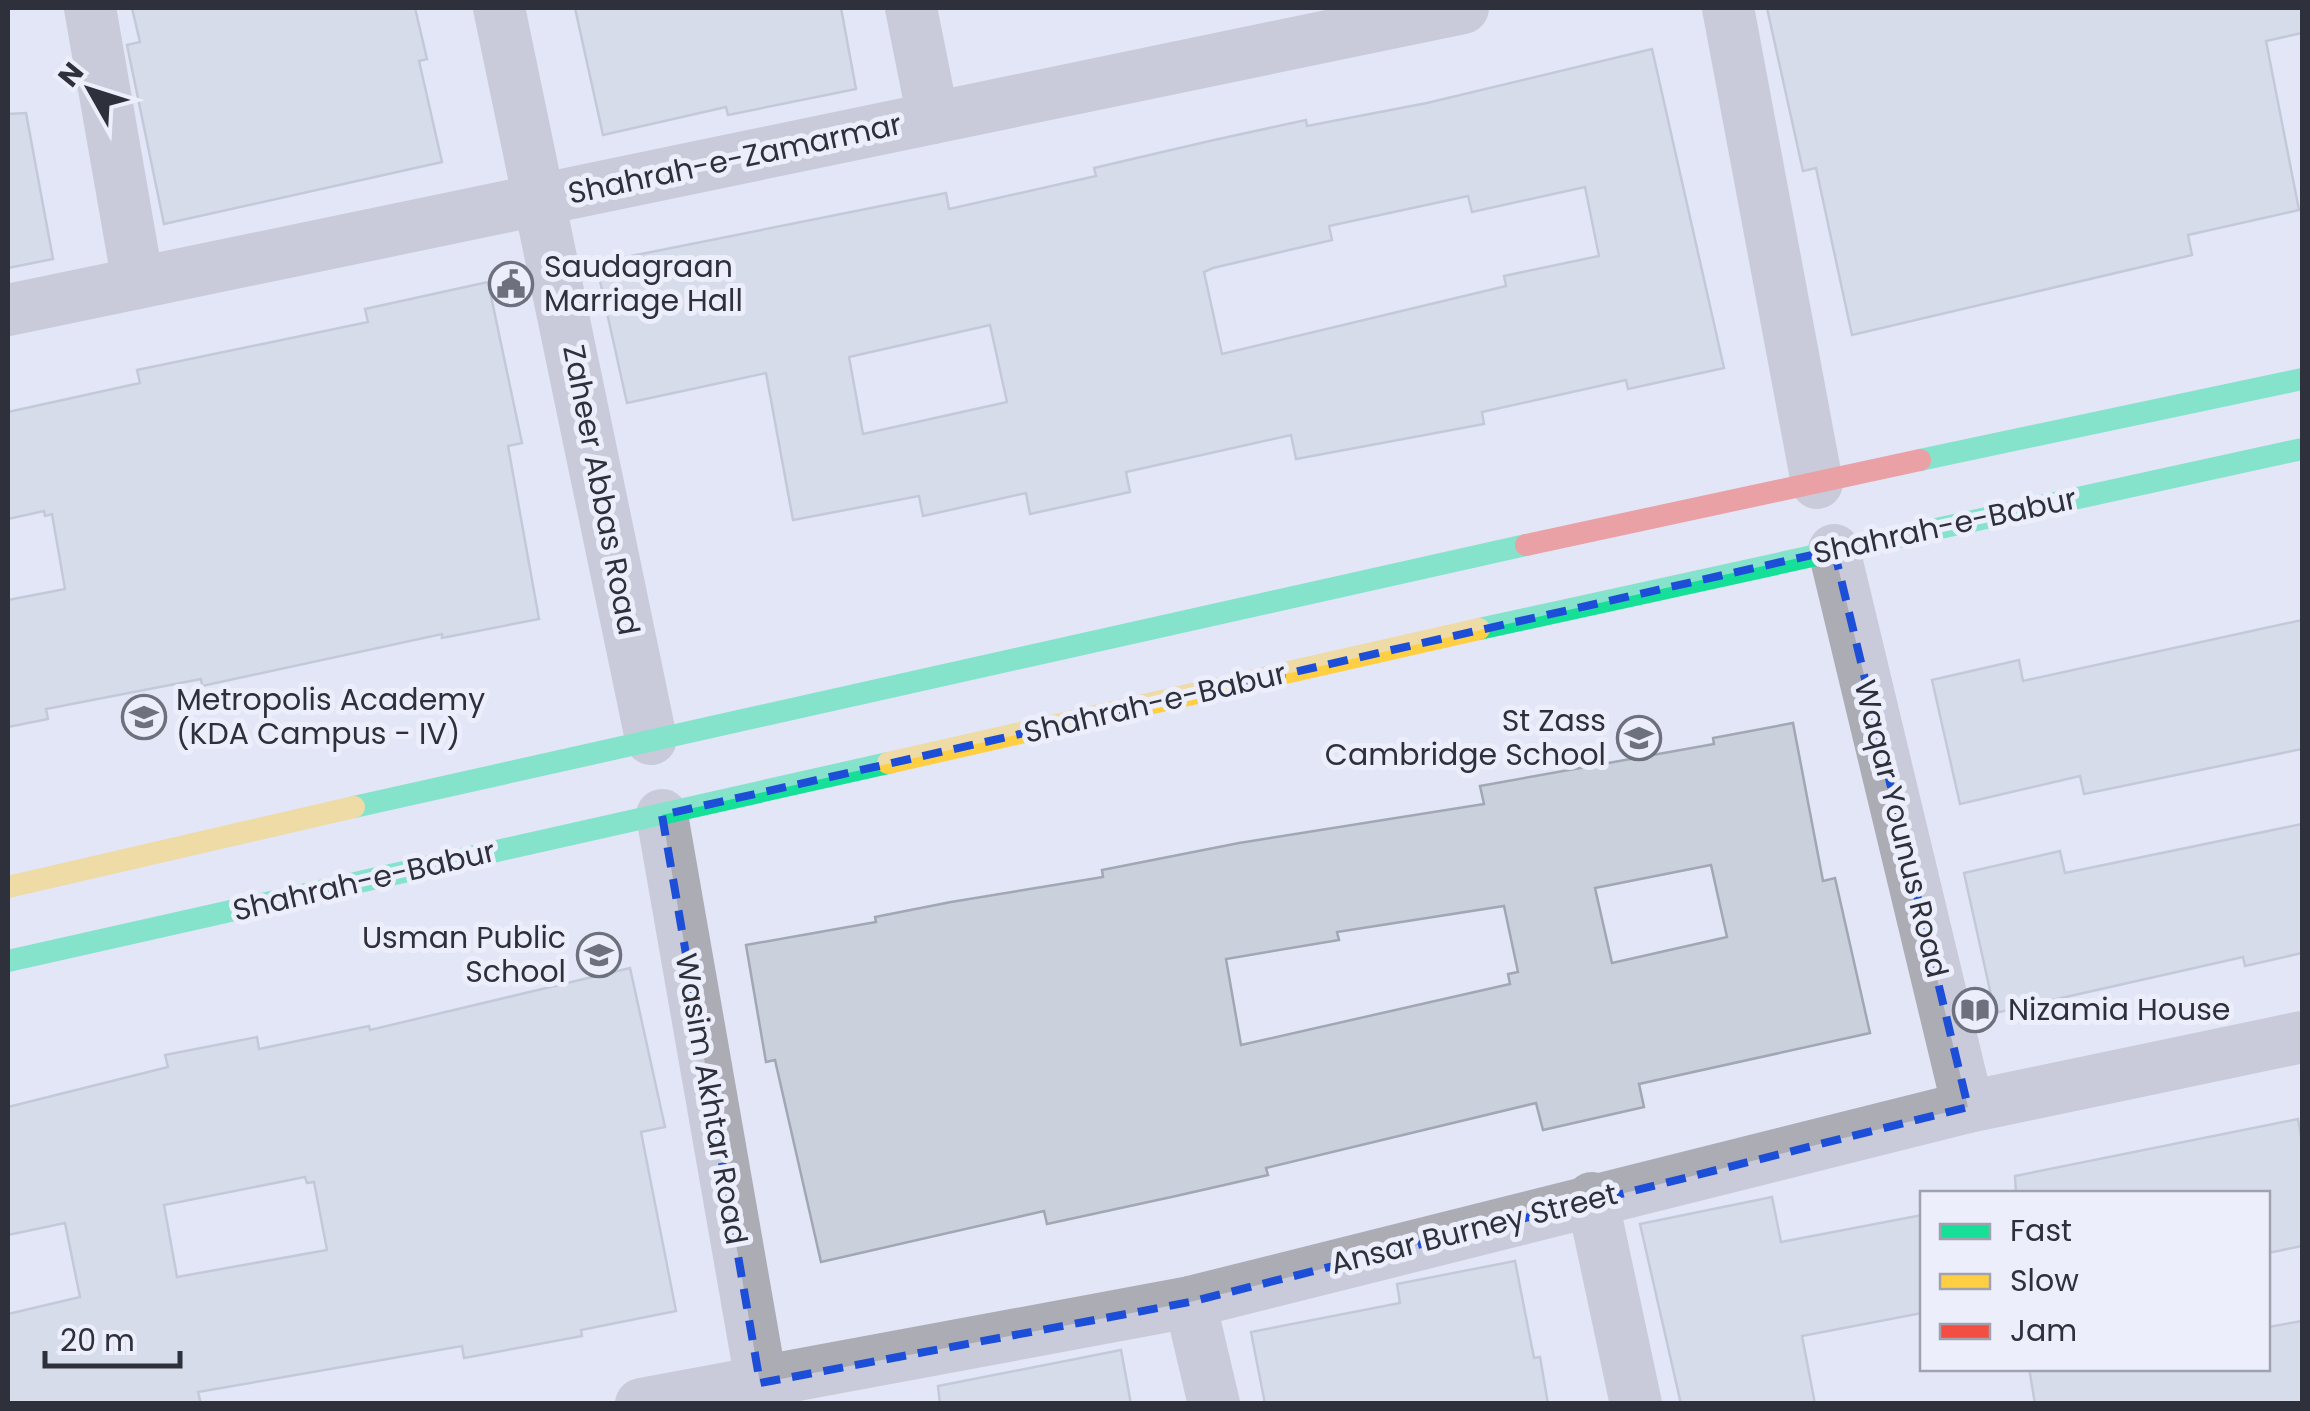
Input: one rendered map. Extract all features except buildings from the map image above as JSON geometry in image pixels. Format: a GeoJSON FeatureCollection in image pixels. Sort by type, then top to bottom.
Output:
{"type":"FeatureCollection","features":[{"type":"Feature","properties":{"kind":"main road"},"geometry":{"type":"LineString","coordinates":[[8,887],[651,739],[822,710],[1817,482],[2302,379]]}},
{"type":"Feature","properties":{"kind":"main road","name":"Shahrah-e-Babur"},"geometry":{"type":"LineString","coordinates":[[8,962],[662,815],[830,767],[2302,449]]}},
{"type":"Feature","properties":{"kind":"street"},"geometry":{"type":"LineString","coordinates":[[90,8],[138,282]]}},
{"type":"Feature","properties":{"kind":"street","name":"Zaheer Abbas Road"},"geometry":{"type":"LineString","coordinates":[[498,8],[542,198],[651,739]]}},
{"type":"Feature","properties":{"kind":"street"},"geometry":{"type":"LineString","coordinates":[[911,8],[933,118]]}},
{"type":"Feature","properties":{"kind":"street","name":"Shahrah-e-Zamarmar"},"geometry":{"type":"LineString","coordinates":[[8,310],[933,118],[1343,20],[1463,8]]}},
{"type":"Feature","properties":{"kind":"street"},"geometry":{"type":"LineString","coordinates":[[1728,8],[1817,482]]}},
{"type":"Feature","properties":{"kind":"street","name":"Waqar Younus Road"},"geometry":{"type":"LineString","coordinates":[[1834,550],[1968,1106]]}},
{"type":"Feature","properties":{"kind":"street","name":"Wasim Akhtar Road"},"geometry":{"type":"LineString","coordinates":[[662,815],[762,1393]]}},
{"type":"Feature","properties":{"kind":"street","name":"Ansar Burney Street"},"geometry":{"type":"LineString","coordinates":[[641,1404],[762,1393],[1190,1302],[1968,1106],[2302,1037]]}},
{"type":"Feature","properties":{"kind":"street"},"geometry":{"type":"LineString","coordinates":[[1592,1198],[1636,1404]]}},
{"type":"Feature","properties":{"kind":"street"},"geometry":{"type":"LineString","coordinates":[[1190,1302],[1214,1404]]}},
{"type":"Feature","properties":{"kind":"highlighted area"},"geometry":{"type":"Polygon","coordinates":[[[1834,550],[1968,1107],[1190,1302],[760,1383],[662,815],[1834,550]]]}},
{"type":"Feature","properties":{"kind":"traffic: fast"},"geometry":{"type":"LineString","coordinates":[[1920,460],[2302,379]]}},
{"type":"Feature","properties":{"kind":"traffic: fast"},"geometry":{"type":"LineString","coordinates":[[1479,629],[2302,449]]}},
{"type":"Feature","properties":{"kind":"traffic: fast"},"geometry":{"type":"LineString","coordinates":[[354,807],[1526,545]]}},
{"type":"Feature","properties":{"kind":"traffic: fast"},"geometry":{"type":"LineString","coordinates":[[8,961],[888,763]]}},
{"type":"Feature","properties":{"kind":"traffic: slow"},"geometry":{"type":"LineString","coordinates":[[888,763],[1479,629]]}},
{"type":"Feature","properties":{"kind":"traffic: slow"},"geometry":{"type":"LineString","coordinates":[[8,887],[354,807]]}},
{"type":"Feature","properties":{"kind":"traffic: jam"},"geometry":{"type":"LineString","coordinates":[[1526,545],[1920,460]]}},
{"type":"Feature","properties":{"kind":"place","name":"Saudagraan Marriage Hall"},"geometry":{"type":"Point","coordinates":[511,284]}},
{"type":"Feature","properties":{"kind":"place","name":"Metropolis Academy (KDA Campus - IV)"},"geometry":{"type":"Point","coordinates":[144,717]}},
{"type":"Feature","properties":{"kind":"place","name":"St Zass Cambridge School"},"geometry":{"type":"Point","coordinates":[1639,738]}},
{"type":"Feature","properties":{"kind":"place","name":"Usman Public School"},"geometry":{"type":"Point","coordinates":[599,955]}},
{"type":"Feature","properties":{"kind":"place","name":"Nizamia House"},"geometry":{"type":"Point","coordinates":[1975,1010]}}]}
